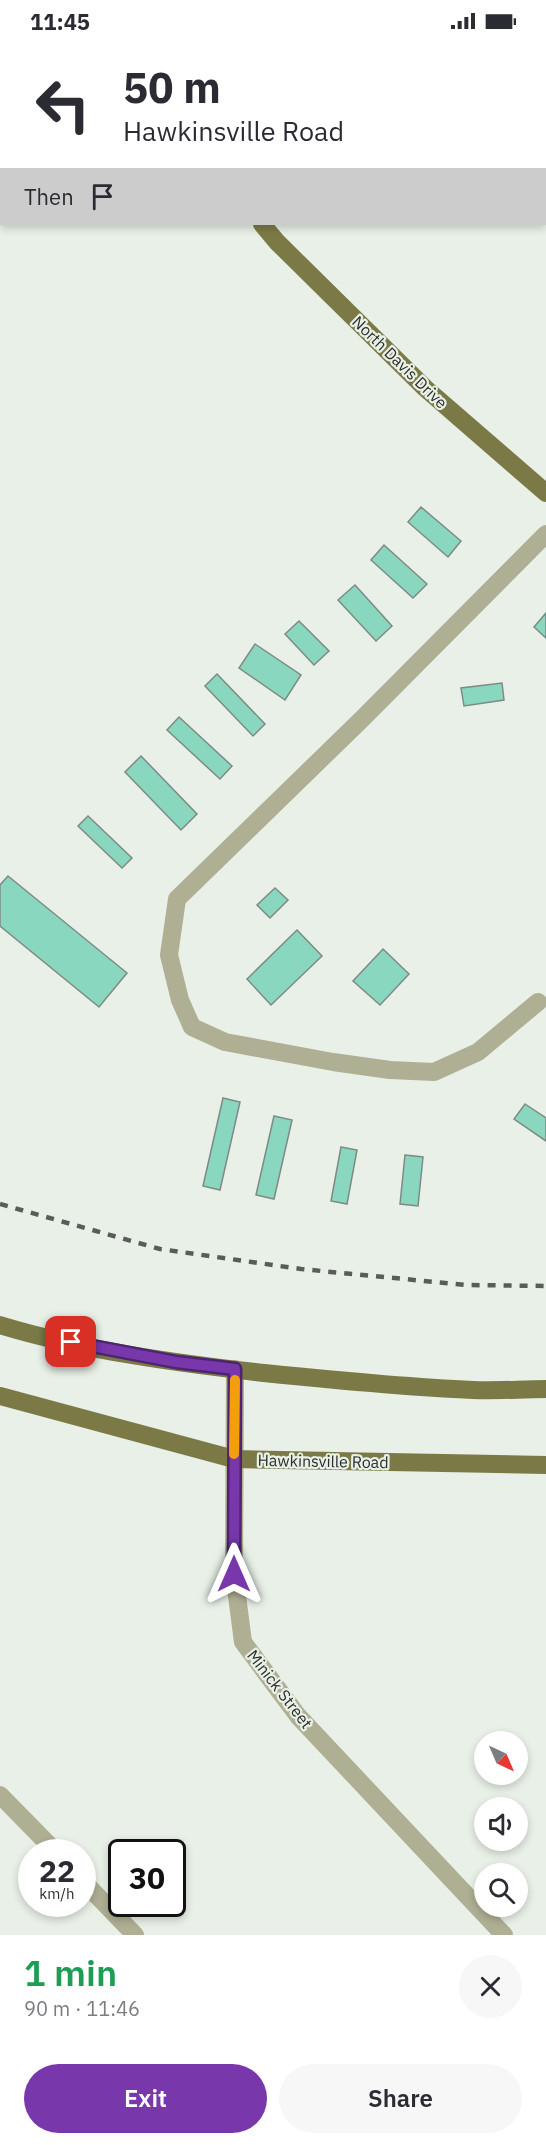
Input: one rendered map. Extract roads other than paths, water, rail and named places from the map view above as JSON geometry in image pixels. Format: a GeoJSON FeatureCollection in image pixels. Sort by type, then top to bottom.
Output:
{"type":"FeatureCollection","features":[{"type":"Feature","properties":{"kind":"main road","name":"North Davis Drive"},"geometry":{"type":"LineString","coordinates":[[263,225],[277,242],[425,388],[546,494]]}},
{"type":"Feature","properties":{"kind":"main road"},"geometry":{"type":"LineString","coordinates":[[0,1325],[92,1347],[176,1362],[303,1377],[474,1390],[546,1389]]}},
{"type":"Feature","properties":{"kind":"main road","name":"Hawkinsville Road"},"geometry":{"type":"LineString","coordinates":[[0,1396],[234,1459],[546,1465]]}},
{"type":"Feature","properties":{"kind":"street"},"geometry":{"type":"LineString","coordinates":[[538,1002],[478,1052],[434,1072],[390,1070],[225,1042],[192,1028],[180,1000],[169,955],[177,899],[546,534]]}},
{"type":"Feature","properties":{"kind":"street","name":"Minick Street"},"geometry":{"type":"LineString","coordinates":[[235,1369],[234,1574],[243,1642],[298,1716],[504,1935]]}},
{"type":"Feature","properties":{"kind":"street"},"geometry":{"type":"LineString","coordinates":[[0,1796],[43,1839]]}},
{"type":"Feature","properties":{"kind":"street"},"geometry":{"type":"LineString","coordinates":[[96,1895],[135,1935]]}},
{"type":"Feature","properties":{"kind":"railway"},"geometry":{"type":"LineString","coordinates":[[0,1204],[160,1249],[301,1269],[466,1285],[546,1286]]}}]}
